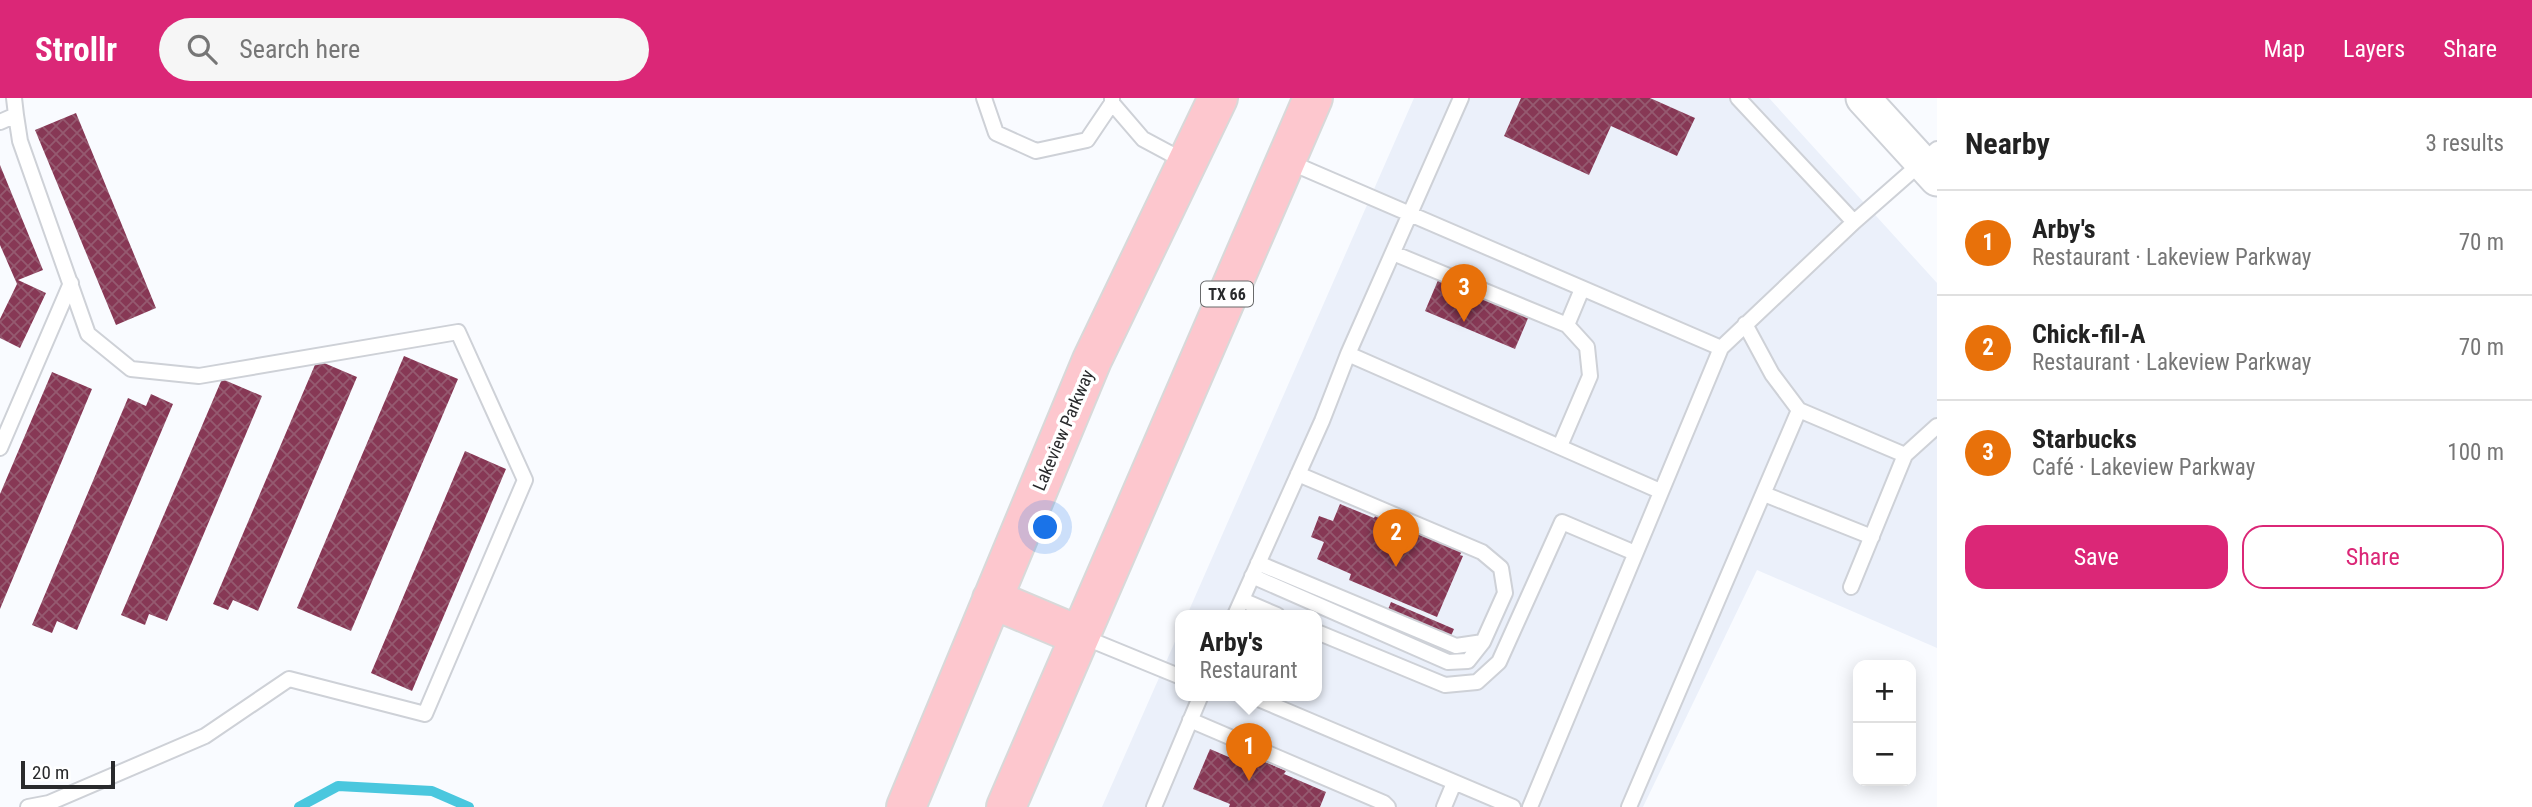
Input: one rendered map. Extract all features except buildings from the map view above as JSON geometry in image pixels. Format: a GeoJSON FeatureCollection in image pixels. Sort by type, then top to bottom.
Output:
{"type":"FeatureCollection","features":[{"type":"Feature","properties":{"kind":"main road","name":"Lakeview Parkway"},"geometry":{"type":"LineString","coordinates":[[906,807],[1092,359],[1219,98]]}},
{"type":"Feature","properties":{"kind":"main road","name":"TX 66"},"geometry":{"type":"LineString","coordinates":[[1006,807],[1312,98]]}},
{"type":"Feature","properties":{"kind":"main road"},"geometry":{"type":"LineString","coordinates":[[992,599],[1080,636]]}},
{"type":"Feature","properties":{"kind":"street"},"geometry":{"type":"LineString","coordinates":[[1863,98],[1932,163]]}},
{"type":"Feature","properties":{"kind":"lane"},"geometry":{"type":"LineString","coordinates":[[14,98],[20,141],[88,334],[131,369],[199,376],[458,331],[525,480],[425,714],[289,679],[205,736],[49,803],[28,807]]}},
{"type":"Feature","properties":{"kind":"lane"},"geometry":{"type":"LineString","coordinates":[[984,98],[996,133],[1036,151],[1087,140],[1112,101],[1143,139],[1187,163]]}},
{"type":"Feature","properties":{"kind":"lane"},"geometry":{"type":"LineString","coordinates":[[1237,610],[1461,98]]}},
{"type":"Feature","properties":{"kind":"lane"},"geometry":{"type":"LineString","coordinates":[[1738,98],[1854,222]]}},
{"type":"Feature","properties":{"kind":"lane"},"geometry":{"type":"LineString","coordinates":[[0,122],[16,115]]}},
{"type":"Feature","properties":{"kind":"lane"},"geometry":{"type":"LineString","coordinates":[[1286,160],[1721,348]]}},
{"type":"Feature","properties":{"kind":"lane"},"geometry":{"type":"LineString","coordinates":[[1536,805],[1660,491],[1721,348],[1854,222],[1932,163]]}},
{"type":"Feature","properties":{"kind":"lane"},"geometry":{"type":"LineString","coordinates":[[1393,253],[1567,325],[1587,346],[1591,376],[1560,446]]}},
{"type":"Feature","properties":{"kind":"lane"},"geometry":{"type":"LineString","coordinates":[[0,448],[71,283]]}},
{"type":"Feature","properties":{"kind":"lane"},"geometry":{"type":"LineString","coordinates":[[1567,325],[1582,289]]}},
{"type":"Feature","properties":{"kind":"lane"},"geometry":{"type":"LineString","coordinates":[[1745,324],[1772,374],[1799,410],[1905,455]]}},
{"type":"Feature","properties":{"kind":"lane"},"geometry":{"type":"LineString","coordinates":[[1348,354],[1660,491]]}},
{"type":"Feature","properties":{"kind":"lane"},"geometry":{"type":"LineString","coordinates":[[1629,807],[1799,410]]}},
{"type":"Feature","properties":{"kind":"lane"},"geometry":{"type":"LineString","coordinates":[[1851,587],[1905,455],[1937,426]]}},
{"type":"Feature","properties":{"kind":"lane"},"geometry":{"type":"LineString","coordinates":[[1255,570],[1456,646],[1483,642],[1505,593],[1501,568],[1482,552],[1298,474]]}},
{"type":"Feature","properties":{"kind":"lane"},"geometry":{"type":"LineString","coordinates":[[1764,494],[1872,537]]}},
{"type":"Feature","properties":{"kind":"lane"},"geometry":{"type":"LineString","coordinates":[[1322,634],[1445,685],[1477,682],[1499,662],[1562,522],[1635,553]]}},
{"type":"Feature","properties":{"kind":"lane"},"geometry":{"type":"LineString","coordinates":[[1242,600],[1265,610]]}},
{"type":"Feature","properties":{"kind":"lane"},"geometry":{"type":"LineString","coordinates":[[1080,636],[1175,675]]}},
{"type":"Feature","properties":{"kind":"lane"},"geometry":{"type":"LineString","coordinates":[[1154,807],[1198,701]]}},
{"type":"Feature","properties":{"kind":"lane"},"geometry":{"type":"LineString","coordinates":[[1263,701],[1513,807]]}},
{"type":"Feature","properties":{"kind":"lane"},"geometry":{"type":"LineString","coordinates":[[1190,720],[1388,807]]}},
{"type":"Feature","properties":{"kind":"lane"},"geometry":{"type":"LineString","coordinates":[[1444,807],[1454,783]]}},
{"type":"Feature","properties":{"kind":"shaded area"},"geometry":{"type":"Polygon","coordinates":[[[1414,98],[1769,98],[1937,283],[1937,648],[1757,570],[1643,807],[1102,807],[1175,642],[1175,701],[1322,701],[1322,610],[1189,610],[1414,98]]]}},
{"type":"Feature","properties":{"kind":"waterway"},"geometry":{"type":"LineString","coordinates":[[299,807],[338,786],[432,791],[469,807]]}},
{"type":"Feature","properties":{"kind":"place","name":"Starbucks"},"geometry":{"type":"Point","coordinates":[1464,322]}},
{"type":"Feature","properties":{"kind":"place","name":"Chick-fil-A"},"geometry":{"type":"Point","coordinates":[1396,567]}},
{"type":"Feature","properties":{"kind":"place","name":"Arby's"},"geometry":{"type":"Point","coordinates":[1249,781]}}]}
